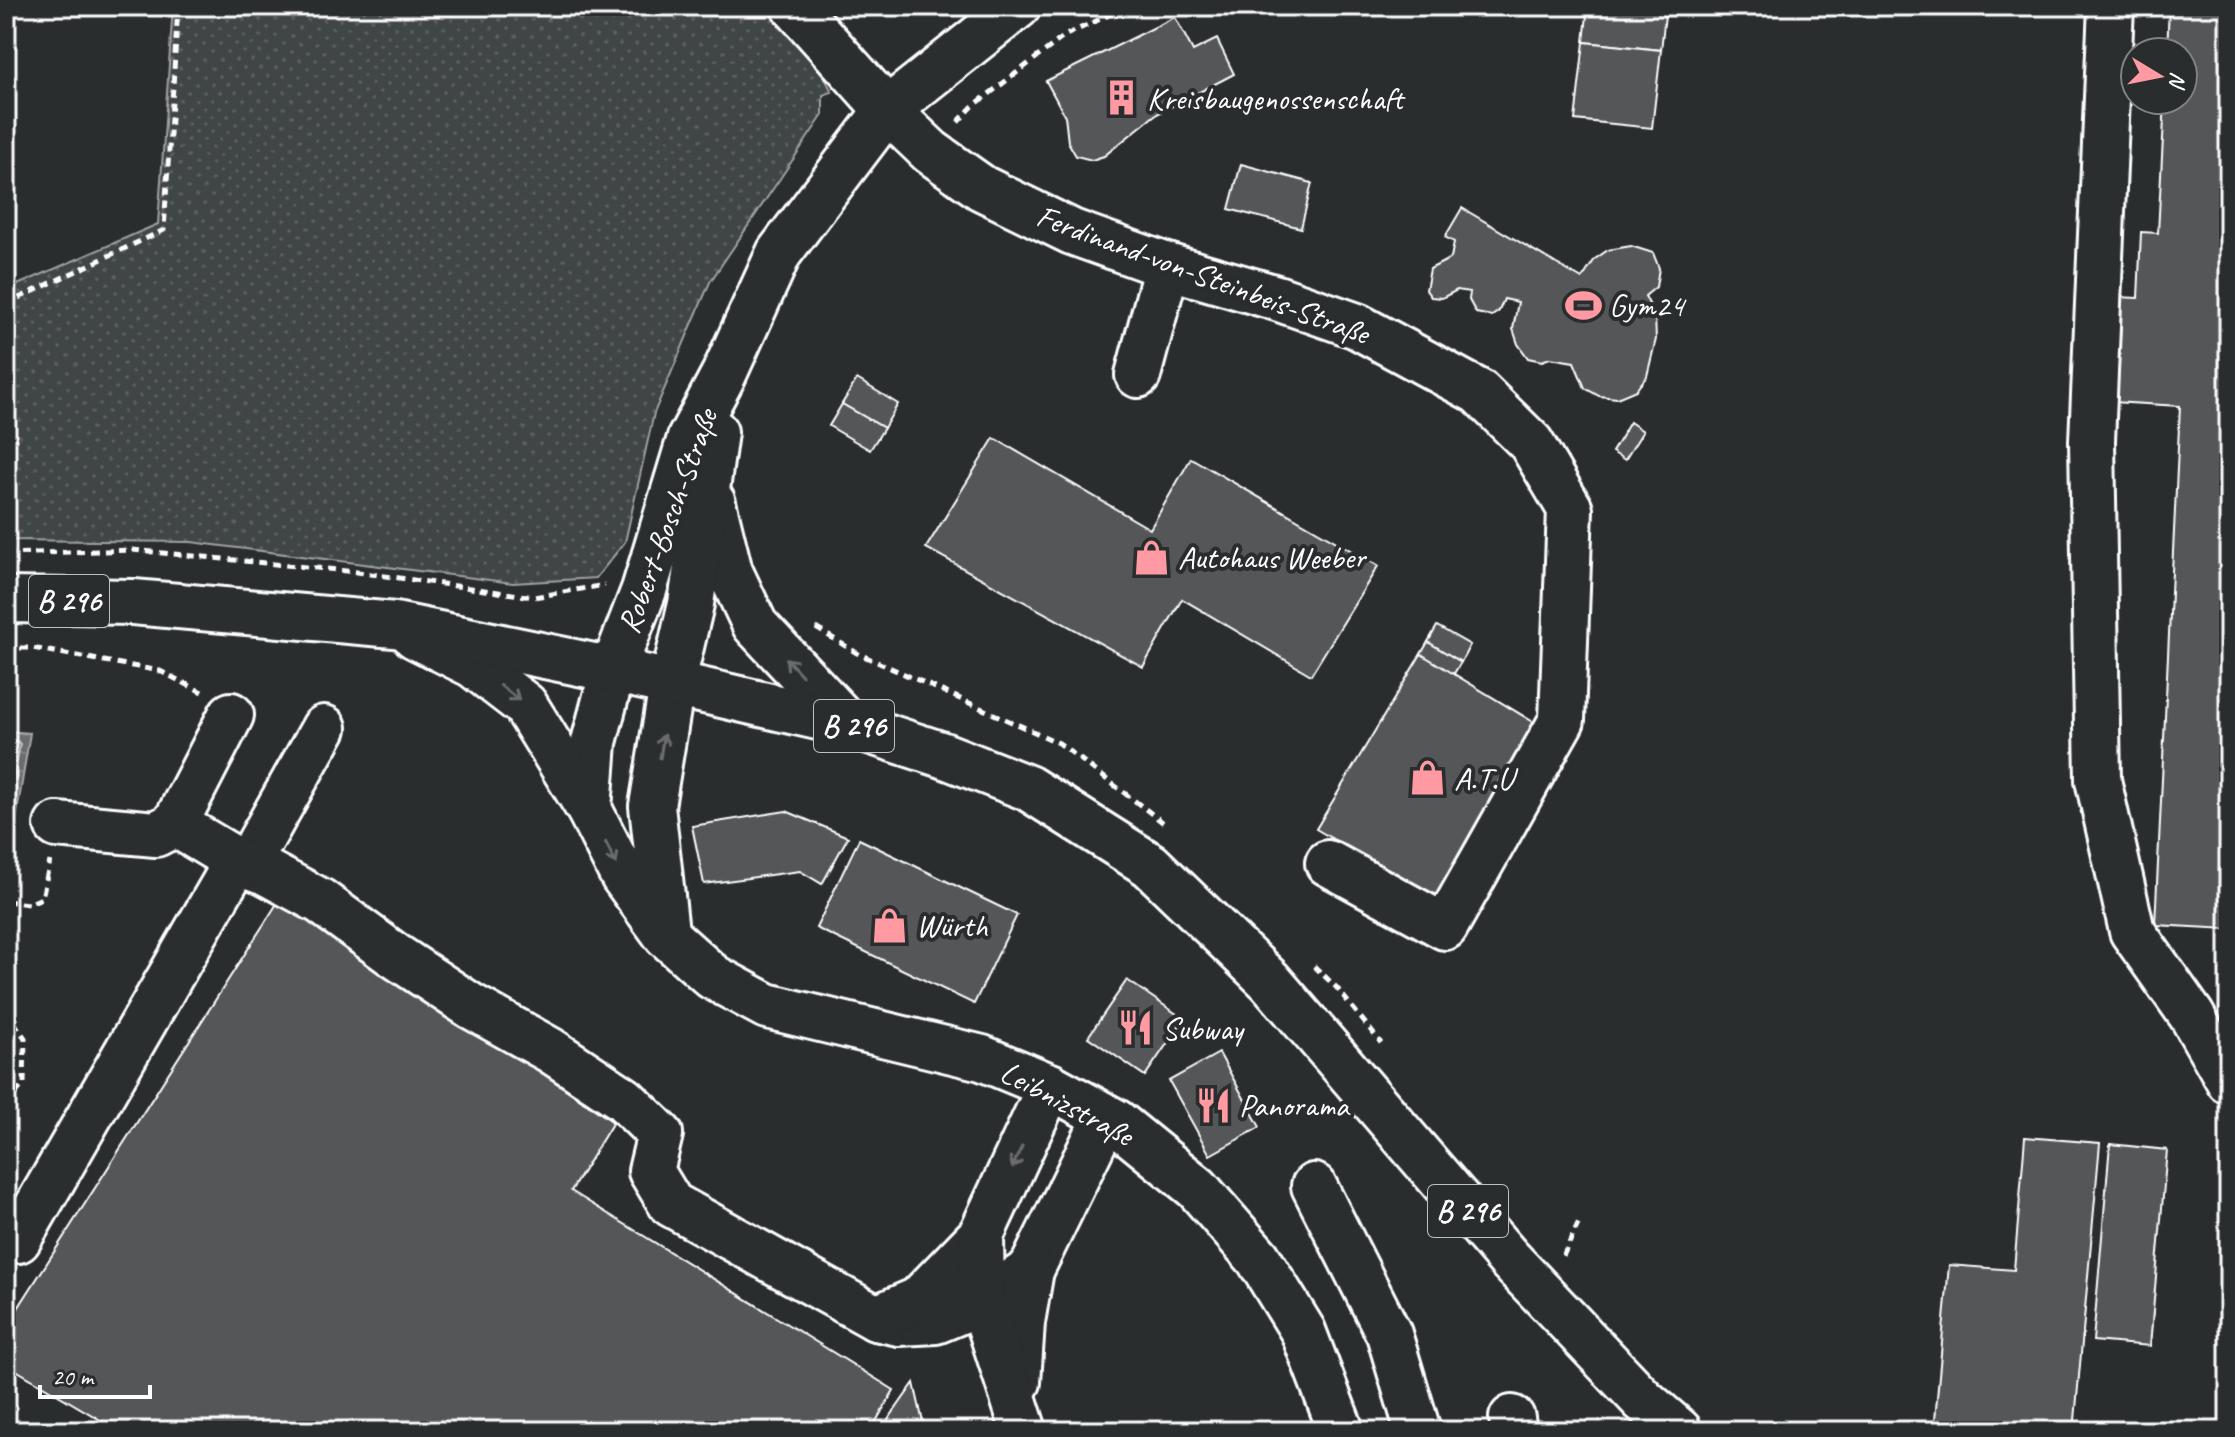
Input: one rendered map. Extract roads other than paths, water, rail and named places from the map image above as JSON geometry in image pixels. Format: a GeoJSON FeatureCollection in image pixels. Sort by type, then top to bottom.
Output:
{"type":"FeatureCollection","features":[{"type":"Feature","properties":{"kind":"street","name":"Ferdinand-von-Steinbeis-Straße"},"geometry":{"type":"LineString","coordinates":[[794,6],[887,110],[931,152],[982,188],[1072,232],[1167,266],[1277,298],[1357,326],[1479,392],[1531,443],[1570,509],[1562,720],[1445,927],[1328,863]]}},
{"type":"Feature","properties":{"kind":"street","name":"Robert-Bosch-Straße"},"geometry":{"type":"LineString","coordinates":[[613,670],[644,590],[690,438],[724,374],[779,253],[887,110],[1018,6]]}},
{"type":"Feature","properties":{"kind":"street"},"geometry":{"type":"LineString","coordinates":[[2111,6],[2092,441],[2098,780],[2132,931],[2192,1016],[2229,1081]]}},
{"type":"Feature","properties":{"kind":"street"},"geometry":{"type":"LineString","coordinates":[[1138,375],[1167,266]]}},
{"type":"Feature","properties":{"kind":"street","name":"Robert-Bosch-Straße"},"geometry":{"type":"LineString","coordinates":[[672,685],[691,604],[724,374]]}},
{"type":"Feature","properties":{"kind":"street","name":"Robert-Bosch-Straße"},"geometry":{"type":"LineString","coordinates":[[708,482],[730,572],[755,625],[848,724]]}},
{"type":"Feature","properties":{"kind":"street","name":"B 296"},"geometry":{"type":"LineString","coordinates":[[6,600],[133,602],[395,625],[613,670],[848,724],[943,755],[1028,788],[1150,865],[1270,981],[1510,1260],[1643,1400],[1679,1431]]}},
{"type":"Feature","properties":{"kind":"street","name":"Leibnizstraße"},"geometry":{"type":"LineString","coordinates":[[395,625],[473,665],[525,705],[589,809],[623,876],[666,935],[713,977],[767,1006],[982,1058],[1050,1086],[1106,1117],[1197,1188],[1258,1258],[1303,1331],[1341,1431]]}},
{"type":"Feature","properties":{"kind":"street"},"geometry":{"type":"LineString","coordinates":[[589,809],[594,742],[613,670]]}},
{"type":"Feature","properties":{"kind":"street"},"geometry":{"type":"LineString","coordinates":[[666,935],[652,806],[672,685]]}},
{"type":"Feature","properties":{"kind":"street"},"geometry":{"type":"LineString","coordinates":[[57,825],[156,834],[175,824],[231,715]]}},
{"type":"Feature","properties":{"kind":"street"},"geometry":{"type":"LineString","coordinates":[[18,1240],[324,728]]}},
{"type":"Feature","properties":{"kind":"street"},"geometry":{"type":"LineString","coordinates":[[175,824],[242,863],[264,871],[320,901],[471,1006],[550,1050],[624,1099],[660,1134],[651,1171],[671,1204],[876,1318],[899,1323],[936,1321],[982,1302],[1031,1270]]}},
{"type":"Feature","properties":{"kind":"street"},"geometry":{"type":"LineString","coordinates":[[876,1318],[918,1300],[981,1235],[1050,1086]]}},
{"type":"Feature","properties":{"kind":"street"},"geometry":{"type":"LineString","coordinates":[[1020,1416],[1022,1322],[1031,1270],[1106,1117]]}},
{"type":"Feature","properties":{"kind":"street"},"geometry":{"type":"LineString","coordinates":[[1314,1186],[1389,1334],[1418,1431]]}},
{"type":"Feature","properties":{"kind":"street"},"geometry":{"type":"LineString","coordinates":[[981,1235],[982,1302],[1020,1416]]}},
{"type":"Feature","properties":{"kind":"water"},"geometry":{"type":"Polygon","coordinates":[[[6,731],[30,733],[16,819],[6,818],[6,731]]]}},
{"type":"Feature","properties":{"kind":"place","name":"Kreisbaugenossenschaft"},"geometry":{"type":"Point","coordinates":[1121,98]}},
{"type":"Feature","properties":{"kind":"place","name":"Gym24"},"geometry":{"type":"Point","coordinates":[1583,305]}},
{"type":"Feature","properties":{"kind":"place","name":"Autohaus Weeber"},"geometry":{"type":"Point","coordinates":[1152,557]}},
{"type":"Feature","properties":{"kind":"place","name":"A.T.U"},"geometry":{"type":"Point","coordinates":[1428,778]}},
{"type":"Feature","properties":{"kind":"place","name":"Würth"},"geometry":{"type":"Point","coordinates":[890,925]}},
{"type":"Feature","properties":{"kind":"place","name":"Subway"},"geometry":{"type":"Point","coordinates":[1136,1028]}},
{"type":"Feature","properties":{"kind":"place","name":"Panorama"},"geometry":{"type":"Point","coordinates":[1213,1105]}}]}
